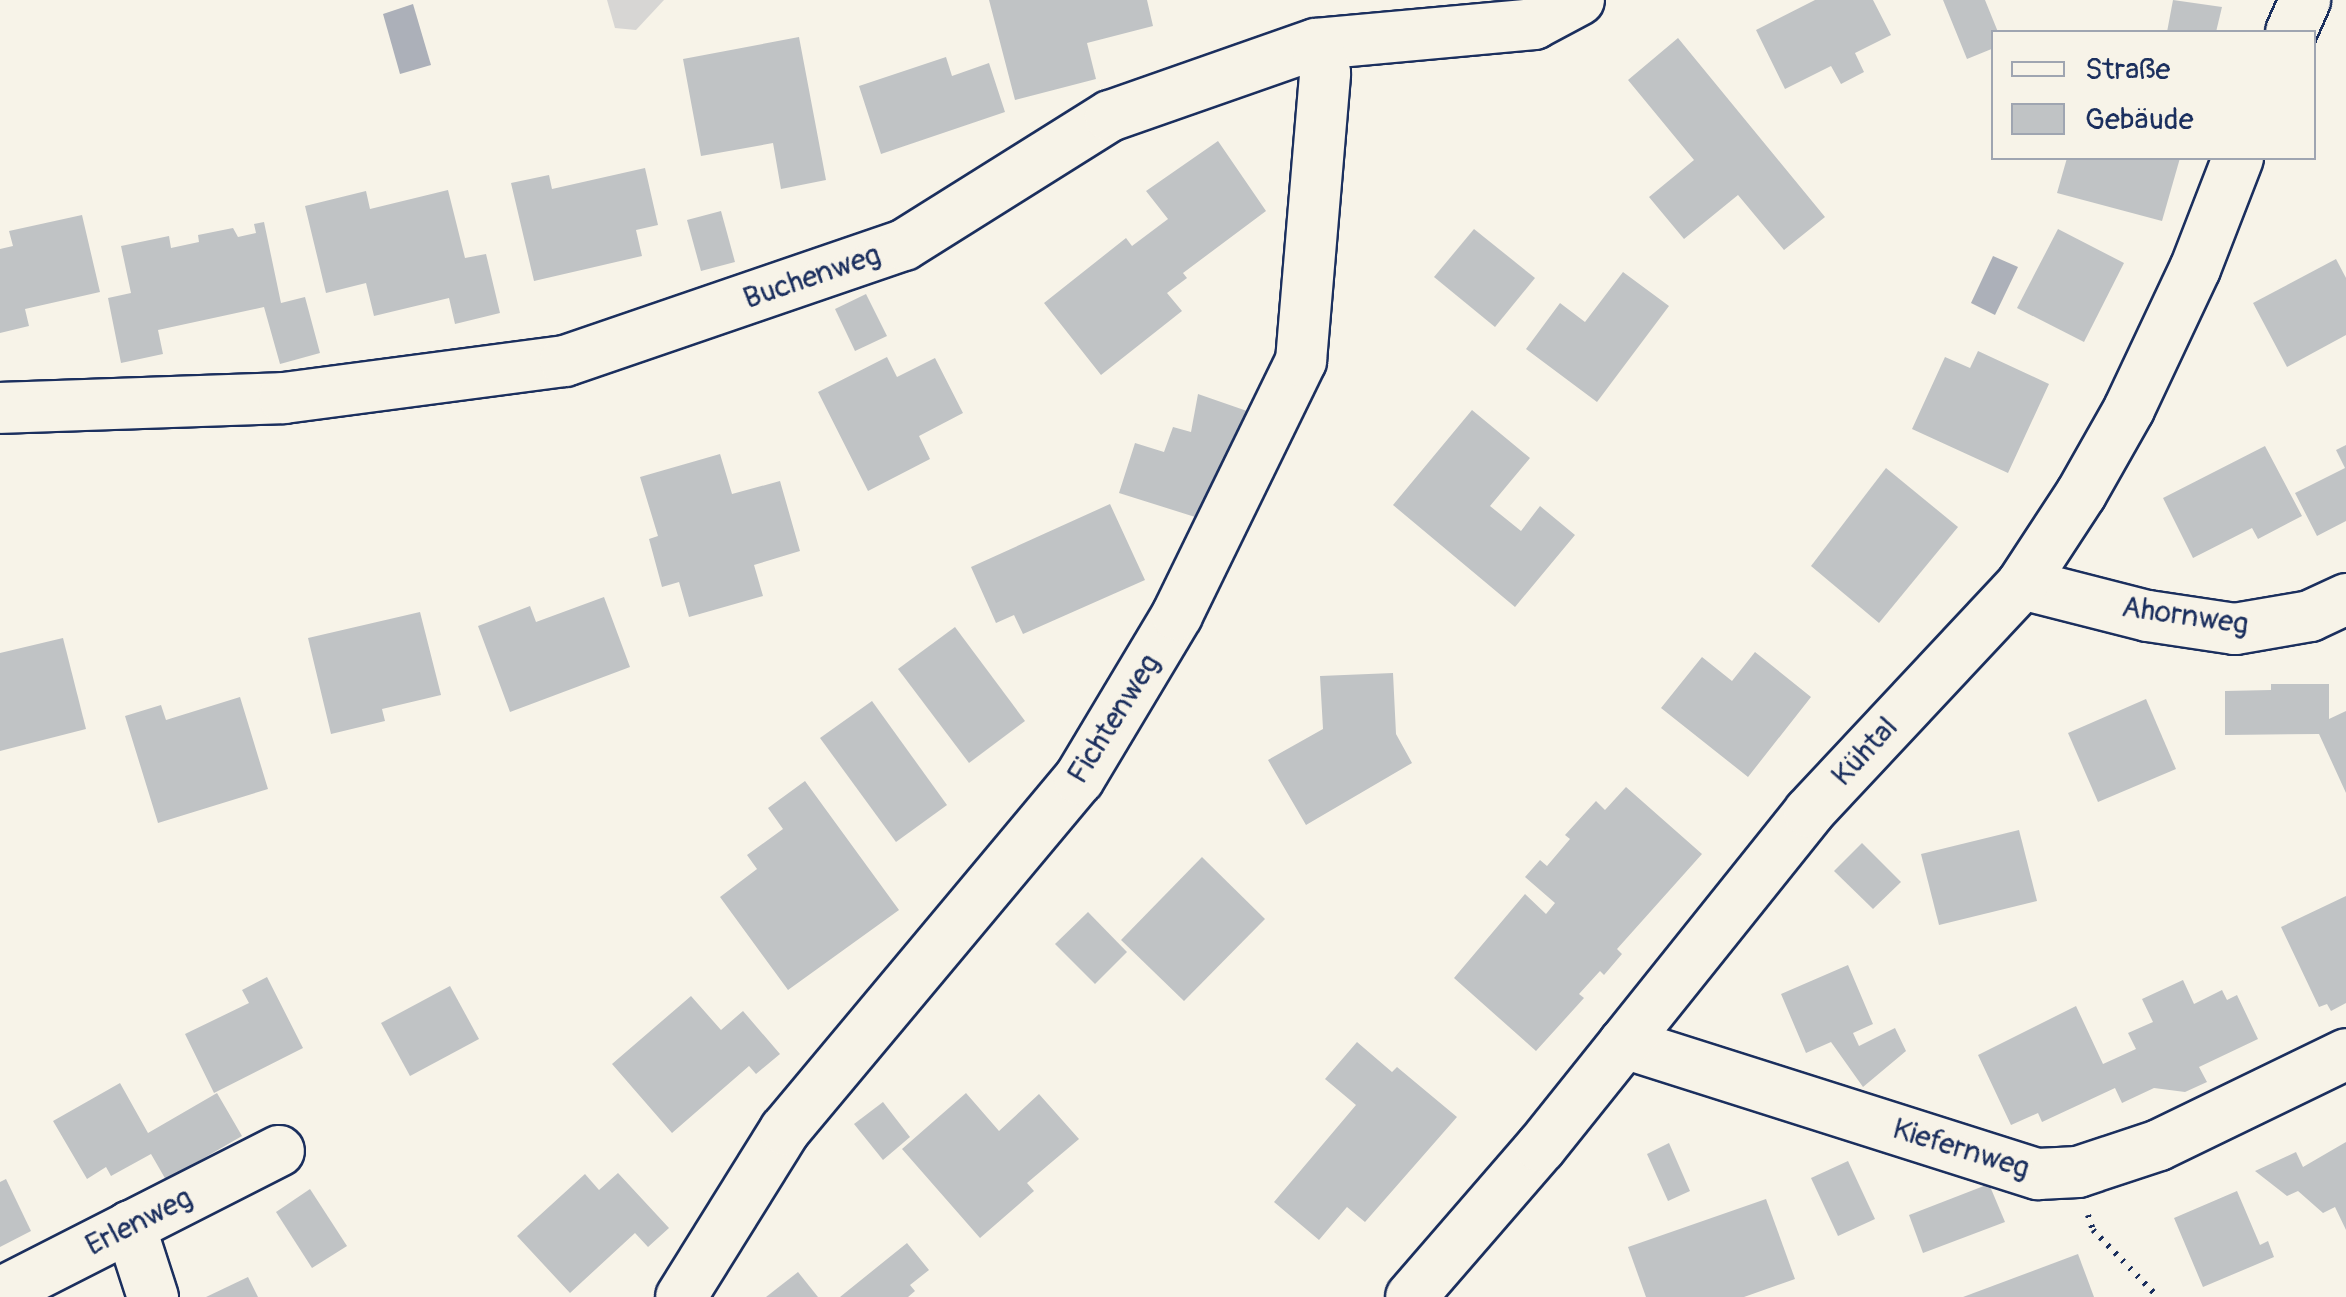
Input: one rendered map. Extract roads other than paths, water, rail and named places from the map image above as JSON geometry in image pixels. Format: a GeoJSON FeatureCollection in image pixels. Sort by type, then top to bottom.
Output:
{"type":"FeatureCollection","features":[{"type":"Feature","properties":{"kind":"street","name":"Buchenweg"},"geometry":{"type":"LineString","coordinates":[[0,408],[284,398],[565,362],[904,245],[1110,116],[1316,44],[1534,24],[1579,0]]}},
{"type":"Feature","properties":{"kind":"street"},"geometry":{"type":"LineString","coordinates":[[2292,30],[2305,0]]}},
{"type":"Feature","properties":{"kind":"street","name":"Fichtenweg"},"geometry":{"type":"LineString","coordinates":[[681,1297],[785,1130],[1080,780],[1177,615],[1302,362],[1325,73],[1316,44]]}},
{"type":"Feature","properties":{"kind":"street","name":"Kühtal"},"geometry":{"type":"LineString","coordinates":[[1410,1297],[1506,1189],[1810,812],[2022,584],[2081,494],[2129,408],[2195,269],[2237,160]]}},
{"type":"Feature","properties":{"kind":"street","name":"Ahornweg"},"geometry":{"type":"LineString","coordinates":[[2022,584],[2148,616],[2235,629],[2310,616],[2346,599]]}},
{"type":"Feature","properties":{"kind":"street","name":"Kiefernweg"},"geometry":{"type":"LineString","coordinates":[[1624,1043],[2038,1174],[2078,1172],[2160,1145],[2346,1054]]}},
{"type":"Feature","properties":{"kind":"street","name":"Erlenweg"},"geometry":{"type":"LineString","coordinates":[[0,1293],[278,1151]]}},
{"type":"Feature","properties":{"kind":"street"},"geometry":{"type":"LineString","coordinates":[[130,1226],[153,1297]]}}]}
